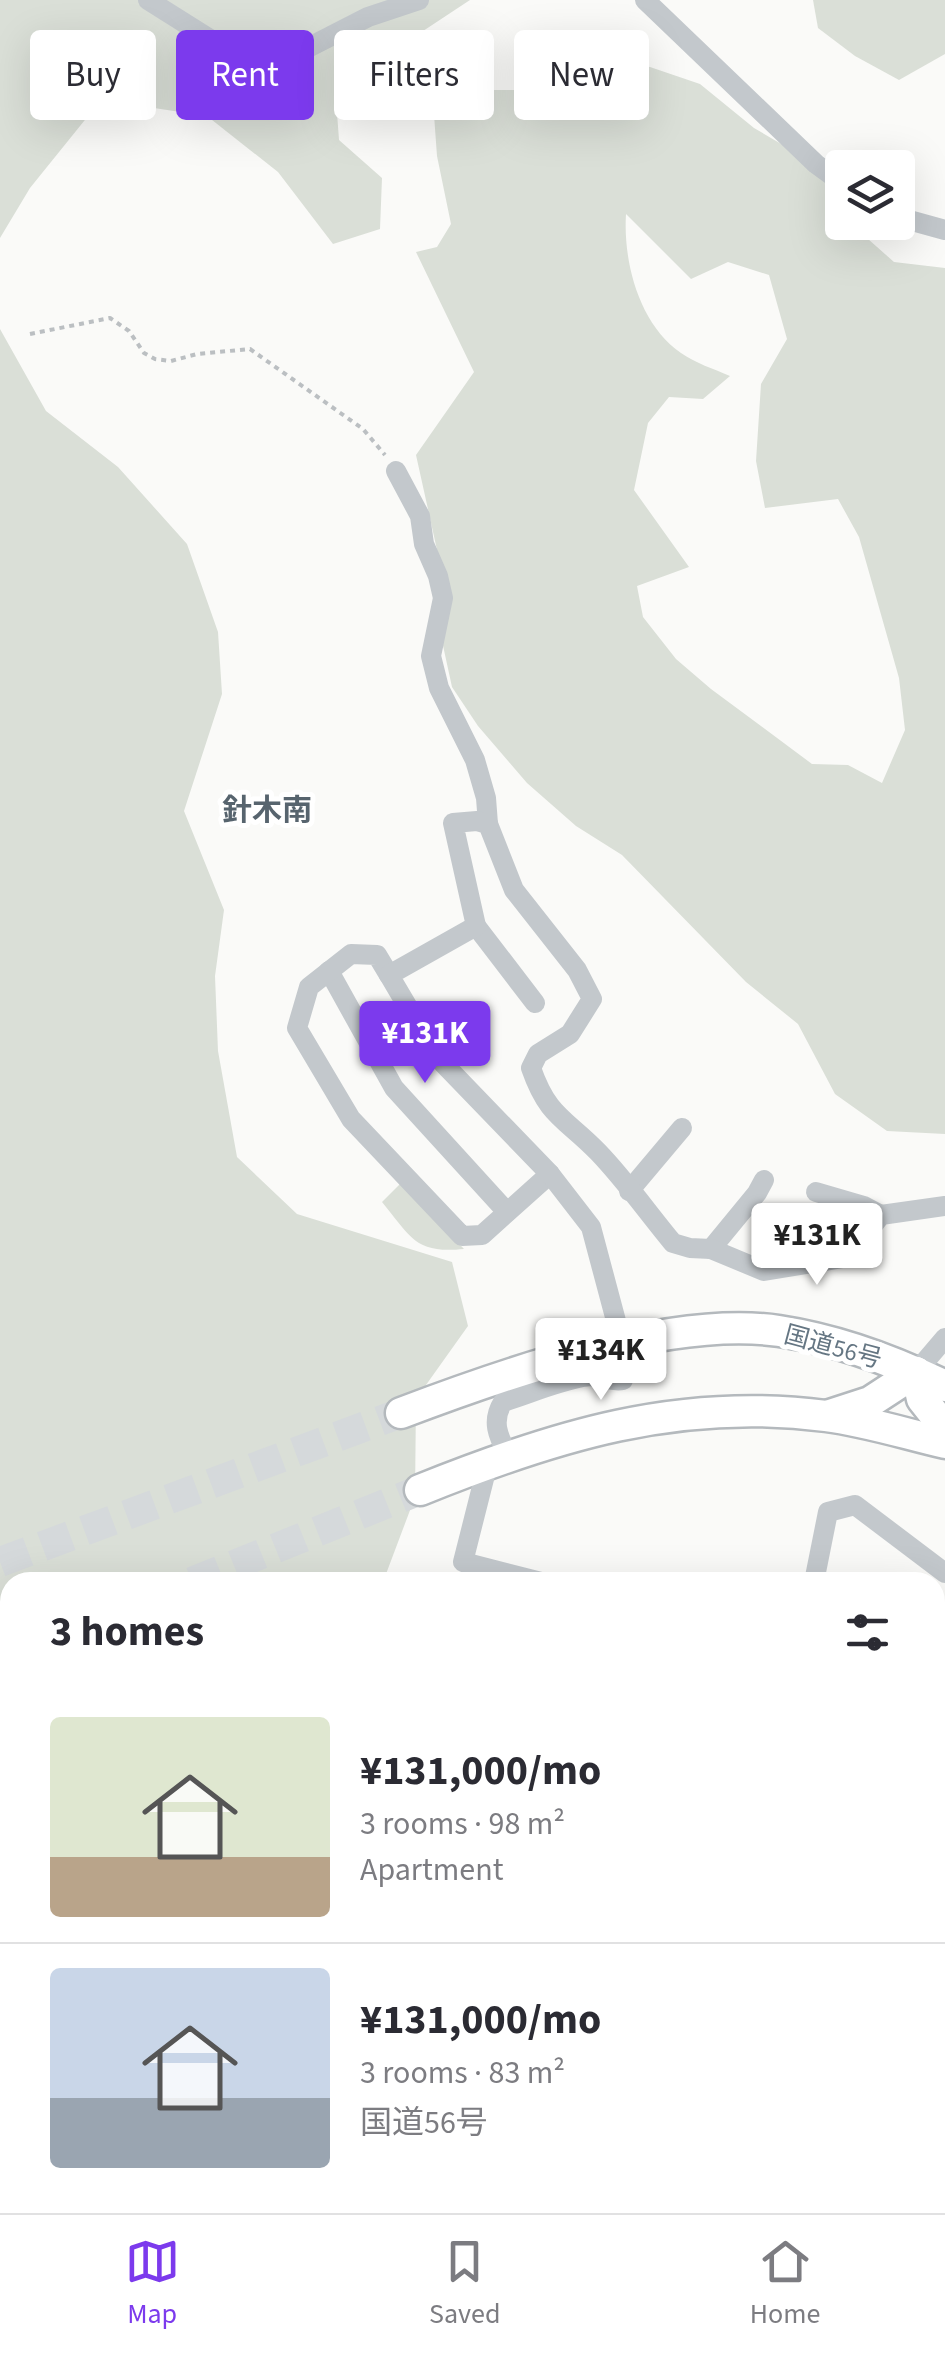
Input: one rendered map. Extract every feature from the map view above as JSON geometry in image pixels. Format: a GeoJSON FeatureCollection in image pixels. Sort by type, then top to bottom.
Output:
{"type":"FeatureCollection","features":[{"type":"Feature","properties":{"kind":"highway","name":"国道56号"},"geometry":{"type":"LineString","coordinates":[[401,1413],[481,1383],[622,1344],[700,1331],[776,1330],[850,1346],[945,1386]]}},
{"type":"Feature","properties":{"kind":"highway"},"geometry":{"type":"LineString","coordinates":[[827,1416],[870,1402],[916,1372],[922,1399],[945,1428]]}},
{"type":"Feature","properties":{"kind":"highway"},"geometry":{"type":"LineString","coordinates":[[420,1490],[498,1459],[632,1420],[737,1411],[827,1416],[945,1443]]}},
{"type":"Feature","properties":{"kind":"street"},"geometry":{"type":"LineString","coordinates":[[148,0],[256,65],[290,57],[368,18],[419,0]]}},
{"type":"Feature","properties":{"kind":"street"},"geometry":{"type":"LineString","coordinates":[[645,0],[825,171]]}},
{"type":"Feature","properties":{"kind":"street"},"geometry":{"type":"LineString","coordinates":[[915,221],[945,230]]}},
{"type":"Feature","properties":{"kind":"street"},"geometry":{"type":"LineString","coordinates":[[396,471],[420,516],[424,544],[438,576],[443,598],[432,656],[439,688],[475,760],[486,798],[488,824],[514,890],[577,970],[592,1000],[570,1034],[538,1054],[531,1068],[541,1096],[557,1116],[598,1152],[673,1242],[690,1248],[711,1249],[764,1271],[860,1256],[881,1215]]}},
{"type":"Feature","properties":{"kind":"street"},"geometry":{"type":"LineString","coordinates":[[488,824],[453,822],[476,926],[535,1003]]}},
{"type":"Feature","properties":{"kind":"street"},"geometry":{"type":"LineString","coordinates":[[389,975],[476,926]]}},
{"type":"Feature","properties":{"kind":"street"},"geometry":{"type":"LineString","coordinates":[[502,1572],[462,1562],[498,1459],[496,1414],[503,1402],[586,1376],[623,1380],[628,1366],[590,1227],[550,1174],[438,1058],[376,955],[350,954],[309,987],[297,1028],[352,1119],[462,1236],[482,1235],[550,1174]]}},
{"type":"Feature","properties":{"kind":"street"},"geometry":{"type":"LineString","coordinates":[[328,972],[394,1088],[507,1212]]}},
{"type":"Feature","properties":{"kind":"street"},"geometry":{"type":"LineString","coordinates":[[629,1191],[682,1128]]}},
{"type":"Feature","properties":{"kind":"street"},"geometry":{"type":"LineString","coordinates":[[711,1249],[764,1180]]}},
{"type":"Feature","properties":{"kind":"street"},"geometry":{"type":"LineString","coordinates":[[816,1192],[881,1215],[945,1206]]}},
{"type":"Feature","properties":{"kind":"street"},"geometry":{"type":"LineString","coordinates":[[916,1372],[945,1338]]}},
{"type":"Feature","properties":{"kind":"street"},"geometry":{"type":"LineString","coordinates":[[816,1572],[828,1512],[855,1504],[944,1572]]}},
{"type":"Feature","properties":{"kind":"path"},"geometry":{"type":"LineString","coordinates":[[30,334],[110,318],[129,331],[144,353],[154,360],[171,362],[197,354],[250,349],[363,429],[396,471]]}},
{"type":"Feature","properties":{"kind":"shaded area"},"geometry":{"type":"Polygon","coordinates":[[[0,0],[470,0],[425,30],[334,30],[334,120],[338,120],[339,140],[382,178],[380,229],[333,244],[278,172],[212,120],[314,120],[314,30],[176,30],[176,111],[156,108],[156,30],[30,30],[30,120],[85,120],[30,188],[0,238],[0,0]]]}},
{"type":"Feature","properties":{"kind":"shaded area"},"geometry":{"type":"Polygon","coordinates":[[[813,0],[945,0],[945,54],[899,80],[855,56],[818,28],[813,0]]]}},
{"type":"Feature","properties":{"kind":"shaded area"},"geometry":{"type":"Polygon","coordinates":[[[649,67],[700,84],[754,128],[824,169],[825,240],[869,240],[894,262],[945,268],[945,1134],[887,1131],[835,1094],[798,1024],[746,982],[622,855],[576,826],[527,783],[478,726],[452,687],[437,618],[443,577],[416,455],[474,372],[416,252],[437,247],[451,224],[437,156],[434,120],[494,120],[494,90],[514,90],[514,120],[649,120],[649,67]],[[626,214],[631,271],[654,326],[681,353],[730,376],[703,399],[669,397],[648,423],[634,490],[689,567],[637,586],[643,617],[676,659],[812,764],[848,765],[882,783],[905,730],[899,678],[859,537],[838,499],[765,508],[756,461],[761,384],[787,339],[769,275],[728,262],[691,279],[626,214]]]}},
{"type":"Feature","properties":{"kind":"shaded area"},"geometry":{"type":"Polygon","coordinates":[[[0,329],[46,411],[118,467],[187,544],[218,632],[222,694],[184,811],[224,910],[215,976],[218,1051],[237,1157],[297,1214],[452,1262],[468,1326],[416,1399],[415,1497],[387,1572],[0,1572],[0,329]]]}},
{"type":"Feature","properties":{"kind":"shaded area"},"geometry":{"type":"Polygon","coordinates":[[[401,1183],[464,1249],[435,1249],[408,1234],[382,1202],[401,1183]]]}},
{"type":"Feature","properties":{"kind":"tunnel"},"geometry":{"type":"LineString","coordinates":[[0,1562],[401,1413]]}},
{"type":"Feature","properties":{"kind":"tunnel"},"geometry":{"type":"LineString","coordinates":[[217,1572],[420,1490]]}},
{"type":"Feature","properties":{"kind":"district","name":"針木南"},"geometry":{"type":"Point","coordinates":[267,810]}}]}
